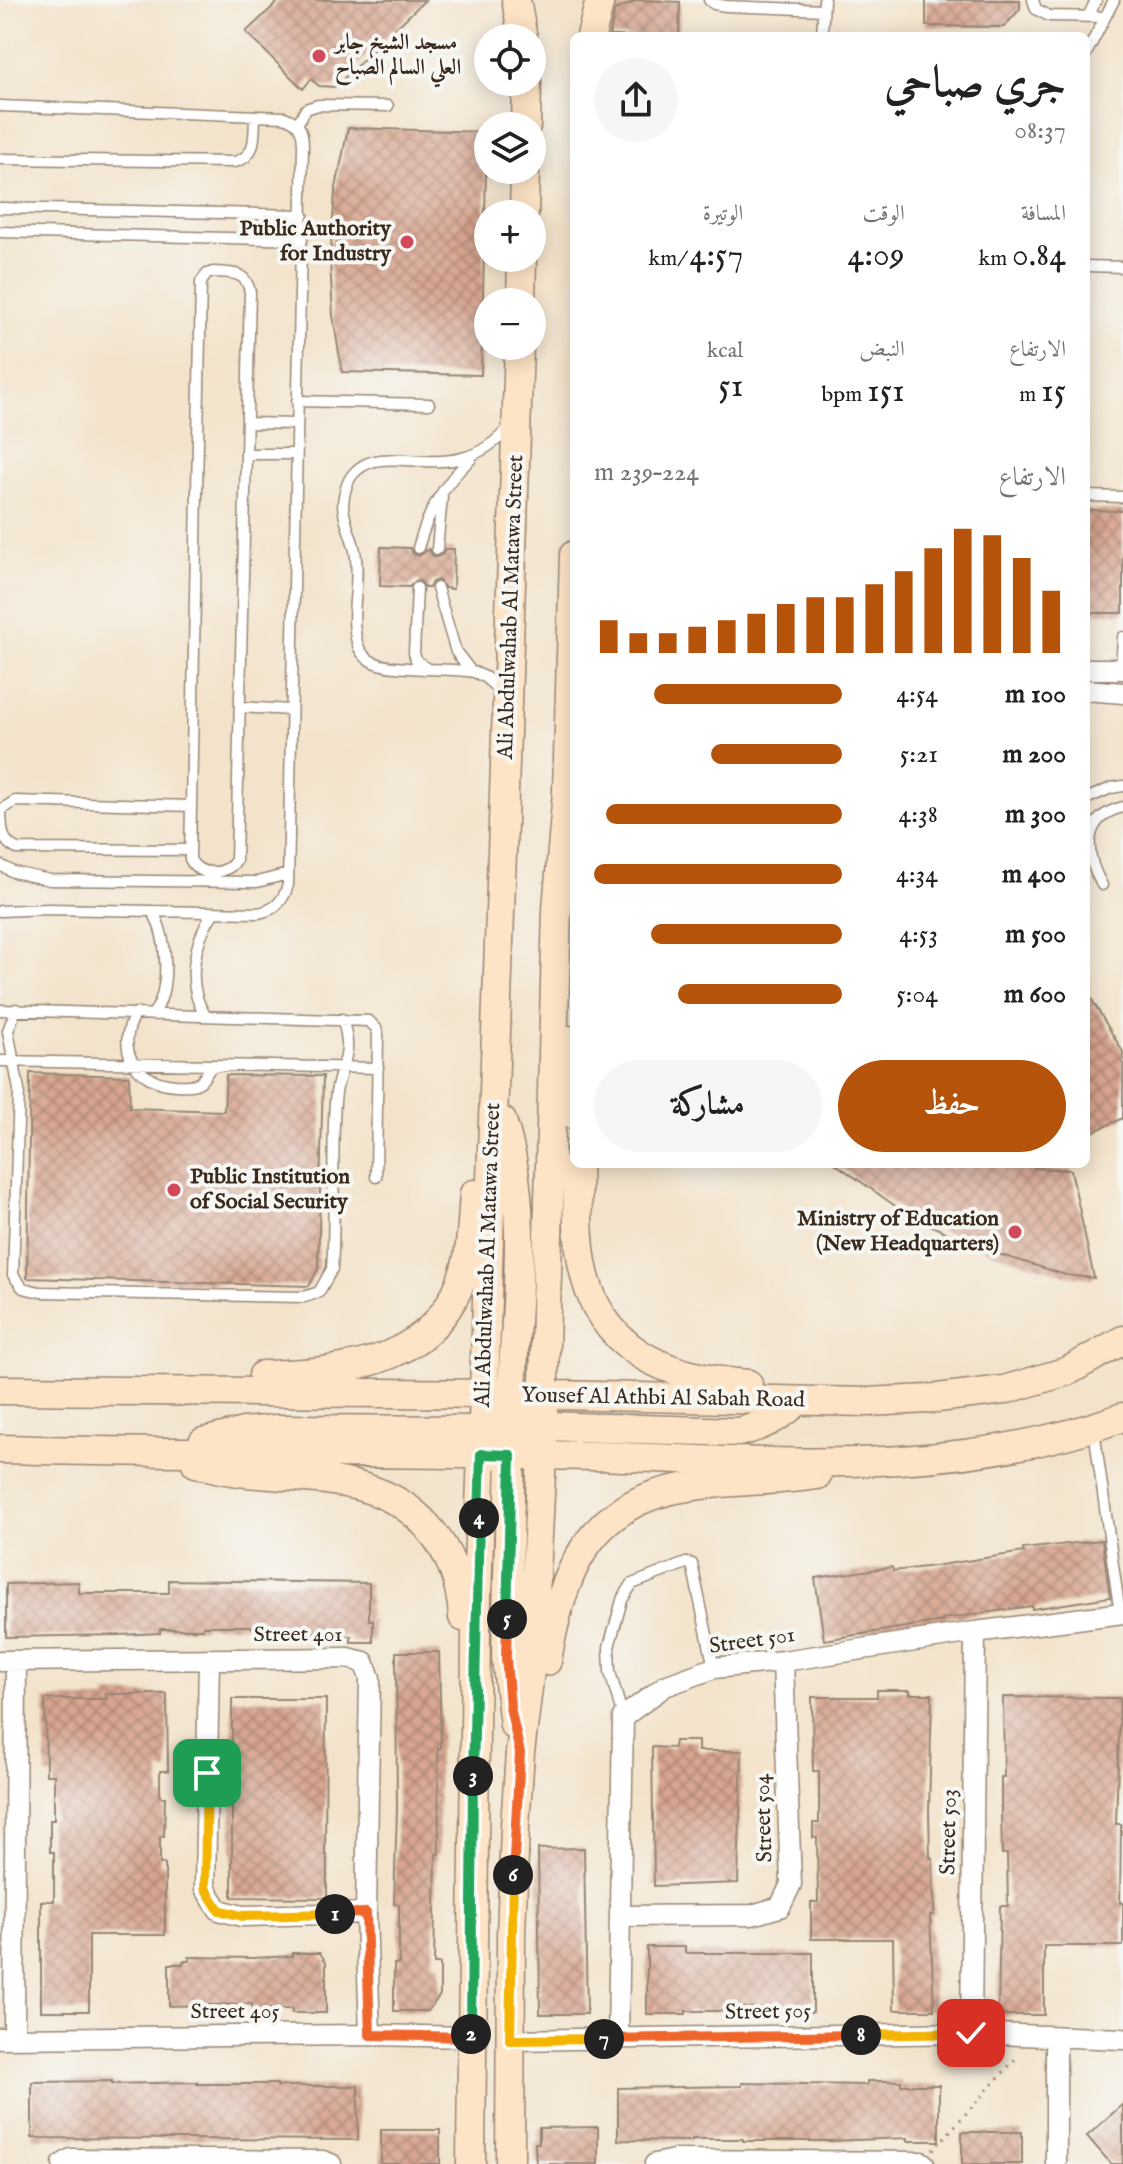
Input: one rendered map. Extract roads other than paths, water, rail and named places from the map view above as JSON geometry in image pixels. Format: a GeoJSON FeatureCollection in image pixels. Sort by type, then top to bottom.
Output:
{"type":"FeatureCollection","features":[{"type":"Feature","properties":{"kind":"street"},"geometry":{"type":"LineString","coordinates":[[516,0],[520,24]]}},
{"type":"Feature","properties":{"kind":"street"},"geometry":{"type":"LineString","coordinates":[[592,32],[600,0]]}},
{"type":"Feature","properties":{"kind":"street","name":"Ali Abdulwahab Al Matawa Street"},"geometry":{"type":"LineString","coordinates":[[483,1394],[519,360]]}},
{"type":"Feature","properties":{"kind":"street"},"geometry":{"type":"LineString","coordinates":[[1090,669],[1122,669]]}},
{"type":"Feature","properties":{"kind":"street"},"geometry":{"type":"LineString","coordinates":[[1090,692],[1123,693]]}},
{"type":"Feature","properties":{"kind":"street"},"geometry":{"type":"LineString","coordinates":[[543,1395],[557,909],[570,760]]}},
{"type":"Feature","properties":{"kind":"street"},"geometry":{"type":"LineString","coordinates":[[557,909],[563,947],[570,1054]]}},
{"type":"Feature","properties":{"kind":"street"},"geometry":{"type":"LineString","coordinates":[[91,1390],[362,1366],[411,1345],[448,1307],[467,1261],[490,1055],[498,923]]}},
{"type":"Feature","properties":{"kind":"street"},"geometry":{"type":"LineString","coordinates":[[495,1102],[511,1152],[519,1203],[508,1429],[506,1658],[510,1707],[520,1753]]}},
{"type":"Feature","properties":{"kind":"street"},"geometry":{"type":"LineString","coordinates":[[577,1168],[577,1220],[588,1287],[616,1337],[638,1355],[664,1368],[697,1377],[806,1388],[867,1402]]}},
{"type":"Feature","properties":{"kind":"street","name":"Yousef Al Athbi Al Sabah Road"},"geometry":{"type":"LineString","coordinates":[[0,1390],[483,1394],[508,1429],[543,1395],[867,1402],[929,1399],[1004,1390],[1068,1371],[1123,1340]]}},
{"type":"Feature","properties":{"kind":"street"},"geometry":{"type":"LineString","coordinates":[[172,1452],[211,1438],[276,1429],[739,1432],[761,1427],[781,1416],[798,1401]]}},
{"type":"Feature","properties":{"kind":"street"},"geometry":{"type":"LineString","coordinates":[[508,1429],[542,1455],[867,1462],[936,1459],[1016,1448],[1123,1417]]}},
{"type":"Feature","properties":{"kind":"street"},"geometry":{"type":"LineString","coordinates":[[473,1758],[508,1429]]}},
{"type":"Feature","properties":{"kind":"street"},"geometry":{"type":"LineString","coordinates":[[0,1449],[172,1452],[226,1471],[344,1482],[371,1488],[397,1500],[420,1517],[439,1539],[453,1564],[461,1591],[473,1758],[471,2164]]}},
{"type":"Feature","properties":{"kind":"street"},"geometry":{"type":"LineString","coordinates":[[510,2164],[515,1826],[532,1655],[542,1455]]}},
{"type":"Feature","properties":{"kind":"street"},"geometry":{"type":"LineString","coordinates":[[515,1826],[535,1748],[550,1643],[562,1591],[578,1556],[600,1526],[653,1494],[685,1487],[790,1479],[867,1462]]}},
{"type":"Feature","properties":{"kind":"street","name":"Street 501"},"geometry":{"type":"LineString","coordinates":[[623,1717],[665,1686],[714,1668],[1122,1613]]}},
{"type":"Feature","properties":{"kind":"street","name":"Street 503"},"geometry":{"type":"LineString","coordinates":[[971,2033],[975,1632]]}},
{"type":"Feature","properties":{"kind":"street","name":"Street 401"},"geometry":{"type":"LineString","coordinates":[[8,1661],[348,1658],[364,1662],[370,1678],[366,1913],[370,2035]]}},
{"type":"Feature","properties":{"kind":"street"},"geometry":{"type":"LineString","coordinates":[[209,1659],[205,1888],[219,1910],[242,1916],[366,1913]]}},
{"type":"Feature","properties":{"kind":"street"},"geometry":{"type":"LineString","coordinates":[[7,2038],[8,1661]]}},
{"type":"Feature","properties":{"kind":"street","name":"Street 504"},"geometry":{"type":"LineString","coordinates":[[621,1916],[752,1915],[780,1907],[791,1884],[783,1661]]}},
{"type":"Feature","properties":{"kind":"street"},"geometry":{"type":"LineString","coordinates":[[618,2039],[623,1717]]}},
{"type":"Feature","properties":{"kind":"street","name":"Street 505"},"geometry":{"type":"LineString","coordinates":[[510,2040],[971,2033],[1123,2039]]}},
{"type":"Feature","properties":{"kind":"street","name":"Street 405"},"geometry":{"type":"LineString","coordinates":[[7,2038],[471,2037]]}},
{"type":"Feature","properties":{"kind":"street"},"geometry":{"type":"LineString","coordinates":[[1046,2038],[1056,2164]]}},
{"type":"Feature","properties":{"kind":"street"},"geometry":{"type":"LineString","coordinates":[[63,2164],[71,2159],[323,2161],[331,2164]]}},
{"type":"Feature","properties":{"kind":"street"},"geometry":{"type":"LineString","coordinates":[[655,2164],[674,2160],[923,2163]]}},
{"type":"Feature","properties":{"kind":"lane"},"geometry":{"type":"LineString","coordinates":[[709,0],[726,6],[823,5],[822,32]]}},
{"type":"Feature","properties":{"kind":"lane"},"geometry":{"type":"LineString","coordinates":[[1033,0],[1036,9],[1049,16],[1105,17]]}},
{"type":"Feature","properties":{"kind":"lane"},"geometry":{"type":"LineString","coordinates":[[1088,17],[1096,0]]}},
{"type":"Feature","properties":{"kind":"lane"},"geometry":{"type":"LineString","coordinates":[[1090,46],[1114,0]]}},
{"type":"Feature","properties":{"kind":"lane"},"geometry":{"type":"LineString","coordinates":[[297,124],[306,109],[318,105],[388,106]]}},
{"type":"Feature","properties":{"kind":"lane"},"geometry":{"type":"LineString","coordinates":[[0,106],[284,117],[297,124],[303,135],[288,874],[285,896],[269,911],[0,911]]}},
{"type":"Feature","properties":{"kind":"lane"},"geometry":{"type":"LineString","coordinates":[[0,159],[235,162],[243,160],[253,148],[255,117]]}},
{"type":"Feature","properties":{"kind":"lane"},"geometry":{"type":"LineString","coordinates":[[0,208],[303,215]]}},
{"type":"Feature","properties":{"kind":"lane"},"geometry":{"type":"LineString","coordinates":[[0,232],[302,240]]}},
{"type":"Feature","properties":{"kind":"lane"},"geometry":{"type":"LineString","coordinates":[[1090,266],[1123,267]]}},
{"type":"Feature","properties":{"kind":"lane"},"geometry":{"type":"LineString","coordinates":[[213,272],[239,273],[248,282],[250,292],[246,454],[236,860],[235,865],[224,871],[200,871],[193,866],[190,850],[201,282],[213,272]]}},
{"type":"Feature","properties":{"kind":"lane"},"geometry":{"type":"LineString","coordinates":[[297,401],[429,404]]}},
{"type":"Feature","properties":{"kind":"lane"},"geometry":{"type":"LineString","coordinates":[[418,548],[424,527],[445,487],[476,455],[499,438],[517,416]]}},
{"type":"Feature","properties":{"kind":"lane"},"geometry":{"type":"LineString","coordinates":[[247,423],[296,424]]}},
{"type":"Feature","properties":{"kind":"lane"},"geometry":{"type":"LineString","coordinates":[[246,454],[296,454]]}},
{"type":"Feature","properties":{"kind":"lane"},"geometry":{"type":"LineString","coordinates":[[474,672],[379,665],[359,648],[355,631],[357,566],[344,514],[346,489],[357,470],[375,461],[449,462],[476,455]]}},
{"type":"Feature","properties":{"kind":"lane"},"geometry":{"type":"LineString","coordinates":[[437,549],[445,487]]}},
{"type":"Feature","properties":{"kind":"lane"},"geometry":{"type":"LineString","coordinates":[[1090,496],[1123,497]]}},
{"type":"Feature","properties":{"kind":"lane"},"geometry":{"type":"LineString","coordinates":[[417,588],[414,653],[416,660],[426,668]]}},
{"type":"Feature","properties":{"kind":"lane"},"geometry":{"type":"LineString","coordinates":[[437,588],[456,652],[474,672],[495,684],[508,704]]}},
{"type":"Feature","properties":{"kind":"lane"},"geometry":{"type":"LineString","coordinates":[[1122,669],[1123,637]]}},
{"type":"Feature","properties":{"kind":"lane"},"geometry":{"type":"LineString","coordinates":[[240,707],[290,710]]}},
{"type":"Feature","properties":{"kind":"lane"},"geometry":{"type":"LineString","coordinates":[[1090,797],[1123,786]]}},
{"type":"Feature","properties":{"kind":"lane"},"geometry":{"type":"LineString","coordinates":[[190,850],[17,849],[4,845],[1,810],[4,803],[15,801],[191,806]]}},
{"type":"Feature","properties":{"kind":"lane"},"geometry":{"type":"LineString","coordinates":[[1102,885],[1090,854],[1094,824],[1109,810],[1123,807]]}},
{"type":"Feature","properties":{"kind":"lane"},"geometry":{"type":"LineString","coordinates":[[0,865],[13,872],[50,880],[257,882],[288,874]]}},
{"type":"Feature","properties":{"kind":"lane"},"geometry":{"type":"LineString","coordinates":[[152,911],[161,928],[164,946],[162,997],[153,1014]]}},
{"type":"Feature","properties":{"kind":"lane"},"geometry":{"type":"LineString","coordinates":[[205,1015],[195,987],[196,952],[201,932],[214,912]]}},
{"type":"Feature","properties":{"kind":"lane"},"geometry":{"type":"LineString","coordinates":[[16,1009],[8,1031],[19,1090],[13,1275],[23,1288],[40,1292],[304,1297],[319,1292],[332,1269],[335,1097],[349,1040],[342,1019]]}},
{"type":"Feature","properties":{"kind":"lane"},"geometry":{"type":"LineString","coordinates":[[0,1010],[369,1021],[376,1028],[378,1068],[376,1177]]}},
{"type":"Feature","properties":{"kind":"lane"},"geometry":{"type":"LineString","coordinates":[[136,1013],[127,1032],[128,1053],[134,1063],[157,1083],[191,1085],[202,1080],[212,1065]]}},
{"type":"Feature","properties":{"kind":"lane"},"geometry":{"type":"LineString","coordinates":[[0,1061],[378,1068]]}},
{"type":"Feature","properties":{"kind":"lane"},"geometry":{"type":"LineString","coordinates":[[1093,1428],[1122,1613]]}},
{"type":"Feature","properties":{"kind":"lane"},"geometry":{"type":"LineString","coordinates":[[623,1717],[610,1672],[609,1647],[622,1600],[632,1584],[686,1563],[692,1564],[714,1668]]}},
{"type":"Feature","properties":{"kind":"place","name":"مسجد الشيخ جابر العلي السالم الصباح"},"geometry":{"type":"Point","coordinates":[319,56]}},
{"type":"Feature","properties":{"kind":"place","name":"Public Authority for Industry"},"geometry":{"type":"Point","coordinates":[407,242]}},
{"type":"Feature","properties":{"kind":"place","name":"Public Institution of Social Security"},"geometry":{"type":"Point","coordinates":[174,1190]}},
{"type":"Feature","properties":{"kind":"place","name":"Ministry of Education (New Headquarters)"},"geometry":{"type":"Point","coordinates":[1015,1232]}}]}
